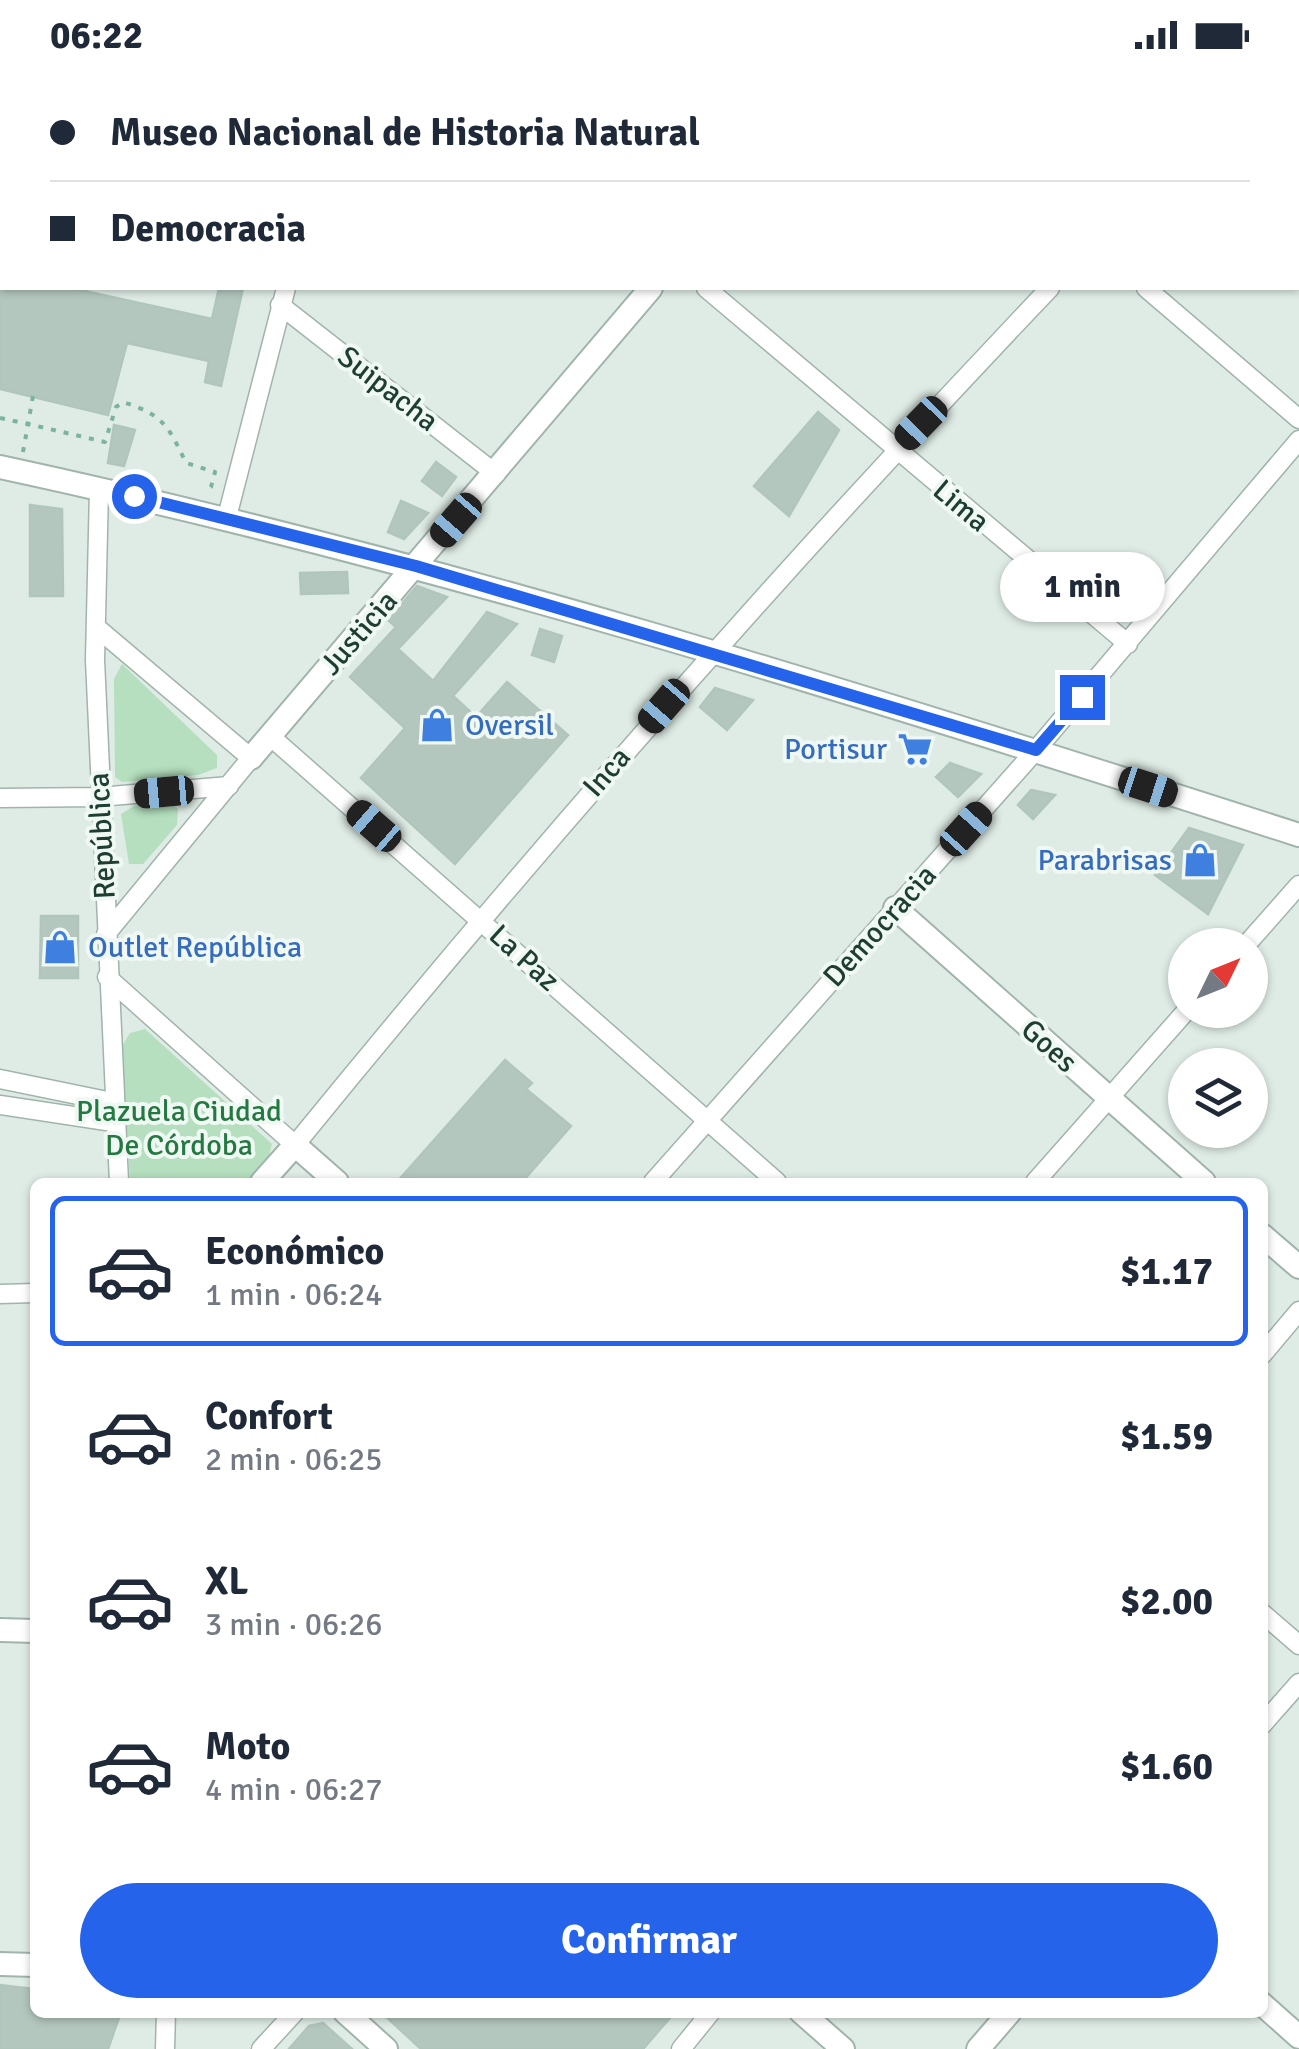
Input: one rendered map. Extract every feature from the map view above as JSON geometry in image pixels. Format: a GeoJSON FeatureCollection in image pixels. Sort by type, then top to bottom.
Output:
{"type":"FeatureCollection","features":[{"type":"Feature","properties":{"kind":"street","name":"Justicia"},"geometry":{"type":"LineString","coordinates":[[106,934],[650,290]]}},
{"type":"Feature","properties":{"kind":"street","name":"Lima"},"geometry":{"type":"LineString","coordinates":[[708,290],[1128,644]]}},
{"type":"Feature","properties":{"kind":"street","name":"Inca"},"geometry":{"type":"LineString","coordinates":[[266,1178],[480,918],[712,651],[895,450],[1048,290]]}},
{"type":"Feature","properties":{"kind":"street"},"geometry":{"type":"LineString","coordinates":[[1148,290],[1299,419]]}},
{"type":"Feature","properties":{"kind":"street","name":"Suipacha"},"geometry":{"type":"LineString","coordinates":[[283,296],[496,474]]}},
{"type":"Feature","properties":{"kind":"street"},"geometry":{"type":"LineString","coordinates":[[228,517],[283,296]]}},
{"type":"Feature","properties":{"kind":"street","name":"Democracia"},"geometry":{"type":"LineString","coordinates":[[657,1178],[1036,750],[1299,440]]}},
{"type":"Feature","properties":{"kind":"street"},"geometry":{"type":"LineString","coordinates":[[0,467],[228,517],[416,566],[712,651],[1299,835]]}},
{"type":"Feature","properties":{"kind":"street","name":"República"},"geometry":{"type":"LineString","coordinates":[[100,489],[96,627],[99,797],[119,1178]]}},
{"type":"Feature","properties":{"kind":"street"},"geometry":{"type":"LineString","coordinates":[[96,627],[252,758]]}},
{"type":"Feature","properties":{"kind":"street","name":"La Paz"},"geometry":{"type":"LineString","coordinates":[[270,736],[772,1178]]}},
{"type":"Feature","properties":{"kind":"street"},"geometry":{"type":"LineString","coordinates":[[0,798],[99,797],[229,786]]}},
{"type":"Feature","properties":{"kind":"street"},"geometry":{"type":"LineString","coordinates":[[1261,928],[1299,885]]}},
{"type":"Feature","properties":{"kind":"street","name":"Goes"},"geometry":{"type":"LineString","coordinates":[[896,908],[1199,1178]]}},
{"type":"Feature","properties":{"kind":"street"},"geometry":{"type":"LineString","coordinates":[[107,977],[332,1178]]}},
{"type":"Feature","properties":{"kind":"street"},"geometry":{"type":"LineString","coordinates":[[1038,1178],[1172,1028]]}},
{"type":"Feature","properties":{"kind":"street"},"geometry":{"type":"LineString","coordinates":[[0,1079],[113,1112]]}},
{"type":"Feature","properties":{"kind":"street"},"geometry":{"type":"LineString","coordinates":[[0,1105],[113,1112]]}},
{"type":"Feature","properties":{"kind":"street"},"geometry":{"type":"LineString","coordinates":[[1268,1239],[1299,1267]]}},
{"type":"Feature","properties":{"kind":"street"},"geometry":{"type":"LineString","coordinates":[[0,1294],[30,1293]]}},
{"type":"Feature","properties":{"kind":"street"},"geometry":{"type":"LineString","coordinates":[[1268,1347],[1299,1311]]}},
{"type":"Feature","properties":{"kind":"street"},"geometry":{"type":"LineString","coordinates":[[1268,1618],[1299,1646]]}},
{"type":"Feature","properties":{"kind":"street"},"geometry":{"type":"LineString","coordinates":[[0,1630],[30,1632]]}},
{"type":"Feature","properties":{"kind":"street"},"geometry":{"type":"LineString","coordinates":[[1268,1718],[1299,1683]]}},
{"type":"Feature","properties":{"kind":"street"},"geometry":{"type":"LineString","coordinates":[[0,1964],[30,1965]]}},
{"type":"Feature","properties":{"kind":"street"},"geometry":{"type":"LineString","coordinates":[[1268,2009],[1299,2036]]}},
{"type":"Feature","properties":{"kind":"street"},"geometry":{"type":"LineString","coordinates":[[165,2049],[166,2018]]}},
{"type":"Feature","properties":{"kind":"street"},"geometry":{"type":"LineString","coordinates":[[261,2049],[289,2018]]}},
{"type":"Feature","properties":{"kind":"street"},"geometry":{"type":"LineString","coordinates":[[352,2018],[386,2049]]}},
{"type":"Feature","properties":{"kind":"street"},"geometry":{"type":"LineString","coordinates":[[680,2049],[706,2018]]}},
{"type":"Feature","properties":{"kind":"street"},"geometry":{"type":"LineString","coordinates":[[808,2018],[843,2049]]}},
{"type":"Feature","properties":{"kind":"street"},"geometry":{"type":"LineString","coordinates":[[978,2049],[1005,2018]]}},
{"type":"Feature","properties":{"kind":"path"},"geometry":{"type":"LineString","coordinates":[[23,452],[33,396]]}},
{"type":"Feature","properties":{"kind":"path"},"geometry":{"type":"LineString","coordinates":[[0,418],[100,444],[108,439],[119,403],[153,412],[170,430],[186,463],[215,472],[206,492]]}},
{"type":"Feature","properties":{"kind":"green space"},"geometry":{"type":"Polygon","coordinates":[[[122,664],[217,755],[217,768],[198,775],[122,782],[115,777],[114,679],[122,664]]]}},
{"type":"Feature","properties":{"kind":"green space"},"geometry":{"type":"Polygon","coordinates":[[[171,804],[178,809],[177,825],[143,864],[129,864],[121,814],[134,806],[171,804]]]}},
{"type":"Feature","properties":{"kind":"green space","name":"Plazuela Ciudad De Córdoba"},"geometry":{"type":"Polygon","coordinates":[[[145,1029],[272,1144],[268,1160],[252,1178],[130,1178],[122,1046],[130,1033],[145,1029]]]}},
{"type":"Feature","properties":{"kind":"building"},"geometry":{"type":"Polygon","coordinates":[[[0,290],[80,290],[212,319],[219,290],[243,290],[221,386],[205,382],[209,361],[127,343],[108,415],[0,389],[0,290]]]}},
{"type":"Feature","properties":{"kind":"building"},"geometry":{"type":"Polygon","coordinates":[[[818,412],[839,430],[789,516],[754,486],[818,412]]]}},
{"type":"Feature","properties":{"kind":"building"},"geometry":{"type":"Polygon","coordinates":[[[114,425],[135,430],[124,466],[108,463],[114,425]]]}},
{"type":"Feature","properties":{"kind":"building"},"geometry":{"type":"Polygon","coordinates":[[[436,462],[456,477],[442,496],[422,481],[436,462]]]}},
{"type":"Feature","properties":{"kind":"building"},"geometry":{"type":"Polygon","coordinates":[[[401,501],[428,513],[404,539],[388,532],[401,501]]]}},
{"type":"Feature","properties":{"kind":"building"},"geometry":{"type":"Polygon","coordinates":[[[30,505],[62,509],[63,596],[30,596],[30,505]]]}},
{"type":"Feature","properties":{"kind":"building"},"geometry":{"type":"Polygon","coordinates":[[[347,572],[348,593],[301,594],[300,573],[347,572]]]}},
{"type":"Feature","properties":{"kind":"building"},"geometry":{"type":"Polygon","coordinates":[[[417,586],[447,597],[398,649],[433,681],[487,612],[517,624],[453,696],[476,717],[507,682],[568,735],[455,864],[361,778],[405,728],[350,677],[396,627],[388,620],[417,586]]]}},
{"type":"Feature","properties":{"kind":"building"},"geometry":{"type":"Polygon","coordinates":[[[540,629],[562,636],[554,662],[532,655],[540,629]]]}},
{"type":"Feature","properties":{"kind":"building"},"geometry":{"type":"Polygon","coordinates":[[[715,688],[753,700],[727,730],[700,707],[715,688]]]}},
{"type":"Feature","properties":{"kind":"building"},"geometry":{"type":"Polygon","coordinates":[[[950,763],[981,774],[958,797],[936,777],[950,763]]]}},
{"type":"Feature","properties":{"kind":"building"},"geometry":{"type":"Polygon","coordinates":[[[1031,790],[1055,795],[1033,819],[1018,805],[1031,790]]]}},
{"type":"Feature","properties":{"kind":"building","name":"Parabrisas"},"geometry":{"type":"Polygon","coordinates":[[[1189,828],[1243,845],[1208,914],[1155,875],[1189,828]]]}},
{"type":"Feature","properties":{"kind":"building","name":"Outlet República"},"geometry":{"type":"Polygon","coordinates":[[[41,916],[78,916],[78,978],[40,978],[41,916]]]}},
{"type":"Feature","properties":{"kind":"building"},"geometry":{"type":"Polygon","coordinates":[[[505,1060],[532,1083],[526,1089],[571,1126],[526,1178],[401,1178],[505,1060]]]}},
{"type":"Feature","properties":{"kind":"building"},"geometry":{"type":"Polygon","coordinates":[[[0,1985],[30,1988],[30,2018],[119,2018],[108,2049],[0,2049],[0,1985]]]}},
{"type":"Feature","properties":{"kind":"building"},"geometry":{"type":"Polygon","coordinates":[[[387,2018],[670,2018],[643,2049],[421,2049],[387,2018]]]}},
{"type":"Feature","properties":{"kind":"building"},"geometry":{"type":"Polygon","coordinates":[[[323,2023],[352,2049],[289,2049],[309,2026],[323,2023]]]}},
{"type":"Feature","properties":{"kind":"place","name":"Oversil"},"geometry":{"type":"Point","coordinates":[437,725]}},
{"type":"Feature","properties":{"kind":"place","name":"Portisur"},"geometry":{"type":"Point","coordinates":[915,749]}},
{"type":"Feature","properties":{"kind":"place","name":"Parabrisas"},"geometry":{"type":"Point","coordinates":[1200,860]}},
{"type":"Feature","properties":{"kind":"place","name":"Outlet República"},"geometry":{"type":"Point","coordinates":[60,947]}},
{"type":"Feature","properties":{"kind":"route"},"geometry":{"type":"LineString","coordinates":[[134,496],[416,566],[1036,750],[1082,697]]}}]}
